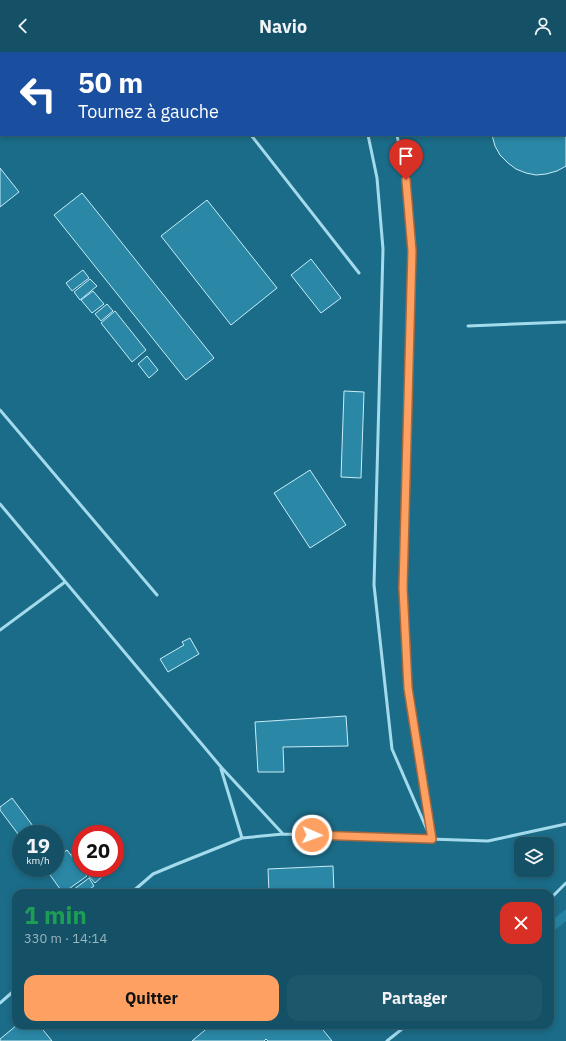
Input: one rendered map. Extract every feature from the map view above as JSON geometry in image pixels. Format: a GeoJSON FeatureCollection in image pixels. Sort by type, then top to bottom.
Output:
{"type":"FeatureCollection","features":[{"type":"Feature","properties":{"kind":"lane"},"geometry":{"type":"LineString","coordinates":[[252,136],[359,273]]}},
{"type":"Feature","properties":{"kind":"lane"},"geometry":{"type":"LineString","coordinates":[[368,136],[378,178],[383,249],[374,585],[392,749],[432,839]]}},
{"type":"Feature","properties":{"kind":"lane"},"geometry":{"type":"LineString","coordinates":[[397,136],[406,180],[412,251],[403,588],[408,688],[432,839]]}},
{"type":"Feature","properties":{"kind":"lane"},"geometry":{"type":"LineString","coordinates":[[468,326],[566,322]]}},
{"type":"Feature","properties":{"kind":"lane"},"geometry":{"type":"LineString","coordinates":[[0,410],[157,595]]}},
{"type":"Feature","properties":{"kind":"lane"},"geometry":{"type":"LineString","coordinates":[[0,504],[221,767],[283,834]]}},
{"type":"Feature","properties":{"kind":"lane"},"geometry":{"type":"LineString","coordinates":[[0,630],[65,582]]}},
{"type":"Feature","properties":{"kind":"lane"},"geometry":{"type":"LineString","coordinates":[[221,767],[242,838]]}},
{"type":"Feature","properties":{"kind":"lane"},"geometry":{"type":"LineString","coordinates":[[136,889],[153,874],[242,838],[283,834],[488,841],[566,824]]}},
{"type":"Feature","properties":{"kind":"lane"},"geometry":{"type":"LineString","coordinates":[[554,895],[566,883]]}},
{"type":"Feature","properties":{"kind":"lane"},"geometry":{"type":"LineString","coordinates":[[0,1003],[12,992]]}},
{"type":"Feature","properties":{"kind":"lane"},"geometry":{"type":"LineString","coordinates":[[387,1041],[402,1029]]}},
{"type":"Feature","properties":{"kind":"shaded area"},"geometry":{"type":"Polygon","coordinates":[[[566,909],[566,921],[554,931],[554,919],[566,909]]]}},
{"type":"Feature","properties":{"kind":"building"},"geometry":{"type":"Polygon","coordinates":[[[492,136],[566,136],[566,166],[557,171],[546,174],[536,175],[526,173],[516,169],[508,163],[500,155],[495,146],[492,136]]]}},
{"type":"Feature","properties":{"kind":"building"},"geometry":{"type":"Polygon","coordinates":[[[0,168],[19,192],[0,207],[0,168]]]}},
{"type":"Feature","properties":{"kind":"building"},"geometry":{"type":"Polygon","coordinates":[[[82,193],[214,358],[186,380],[54,215],[82,193]]]}},
{"type":"Feature","properties":{"kind":"building"},"geometry":{"type":"Polygon","coordinates":[[[207,200],[277,288],[231,325],[161,236],[207,200]]]}},
{"type":"Feature","properties":{"kind":"building"},"geometry":{"type":"Polygon","coordinates":[[[311,259],[341,298],[321,313],[291,275],[311,259]]]}},
{"type":"Feature","properties":{"kind":"building"},"geometry":{"type":"Polygon","coordinates":[[[83,270],[89,278],[72,291],[66,283],[83,270]]]}},
{"type":"Feature","properties":{"kind":"building"},"geometry":{"type":"Polygon","coordinates":[[[90,279],[97,286],[80,300],[74,292],[90,279]]]}},
{"type":"Feature","properties":{"kind":"building"},"geometry":{"type":"Polygon","coordinates":[[[93,291],[104,304],[92,313],[81,300],[93,291]]]}},
{"type":"Feature","properties":{"kind":"building"},"geometry":{"type":"Polygon","coordinates":[[[107,304],[113,311],[101,321],[95,314],[107,304]]]}},
{"type":"Feature","properties":{"kind":"building"},"geometry":{"type":"Polygon","coordinates":[[[115,311],[146,350],[132,362],[101,323],[115,311]]]}},
{"type":"Feature","properties":{"kind":"building"},"geometry":{"type":"Polygon","coordinates":[[[147,356],[158,370],[149,378],[138,364],[147,356]]]}},
{"type":"Feature","properties":{"kind":"building"},"geometry":{"type":"Polygon","coordinates":[[[344,391],[364,392],[361,478],[341,477],[344,391]]]}},
{"type":"Feature","properties":{"kind":"building"},"geometry":{"type":"Polygon","coordinates":[[[310,470],[346,525],[310,548],[274,493],[310,470]]]}},
{"type":"Feature","properties":{"kind":"building"},"geometry":{"type":"Polygon","coordinates":[[[190,638],[199,654],[168,672],[160,659],[184,645],[182,642],[190,638]]]}},
{"type":"Feature","properties":{"kind":"building"},"geometry":{"type":"Polygon","coordinates":[[[346,716],[348,746],[283,747],[284,772],[258,772],[255,722],[346,716]]]}},
{"type":"Feature","properties":{"kind":"building"},"geometry":{"type":"Polygon","coordinates":[[[12,798],[32,825],[12,826],[0,810],[0,807],[12,798]]]}},
{"type":"Feature","properties":{"kind":"building"},"geometry":{"type":"Polygon","coordinates":[[[67,850],[72,856],[72,877],[86,877],[69,889],[60,889],[51,877],[64,877],[64,852],[67,850]]]}},
{"type":"Feature","properties":{"kind":"building"},"geometry":{"type":"Polygon","coordinates":[[[333,866],[334,889],[269,889],[268,869],[333,866]]]}},
{"type":"Feature","properties":{"kind":"building"},"geometry":{"type":"Polygon","coordinates":[[[90,877],[102,877],[95,883],[90,877]]]}},
{"type":"Feature","properties":{"kind":"building"},"geometry":{"type":"Polygon","coordinates":[[[89,878],[94,886],[90,889],[74,889],[89,878]]]}},
{"type":"Feature","properties":{"kind":"building"},"geometry":{"type":"Polygon","coordinates":[[[12,1029],[42,1029],[52,1041],[0,1041],[0,1039],[12,1029]]]}},
{"type":"Feature","properties":{"kind":"building"},"geometry":{"type":"Polygon","coordinates":[[[206,1029],[322,1029],[332,1041],[268,1041],[266,1039],[264,1041],[192,1041],[206,1029]]]}},
{"type":"Feature","properties":{"kind":"route"},"geometry":{"type":"LineString","coordinates":[[312,835],[432,839],[408,688],[403,588],[412,251],[406,180]]}}]}
